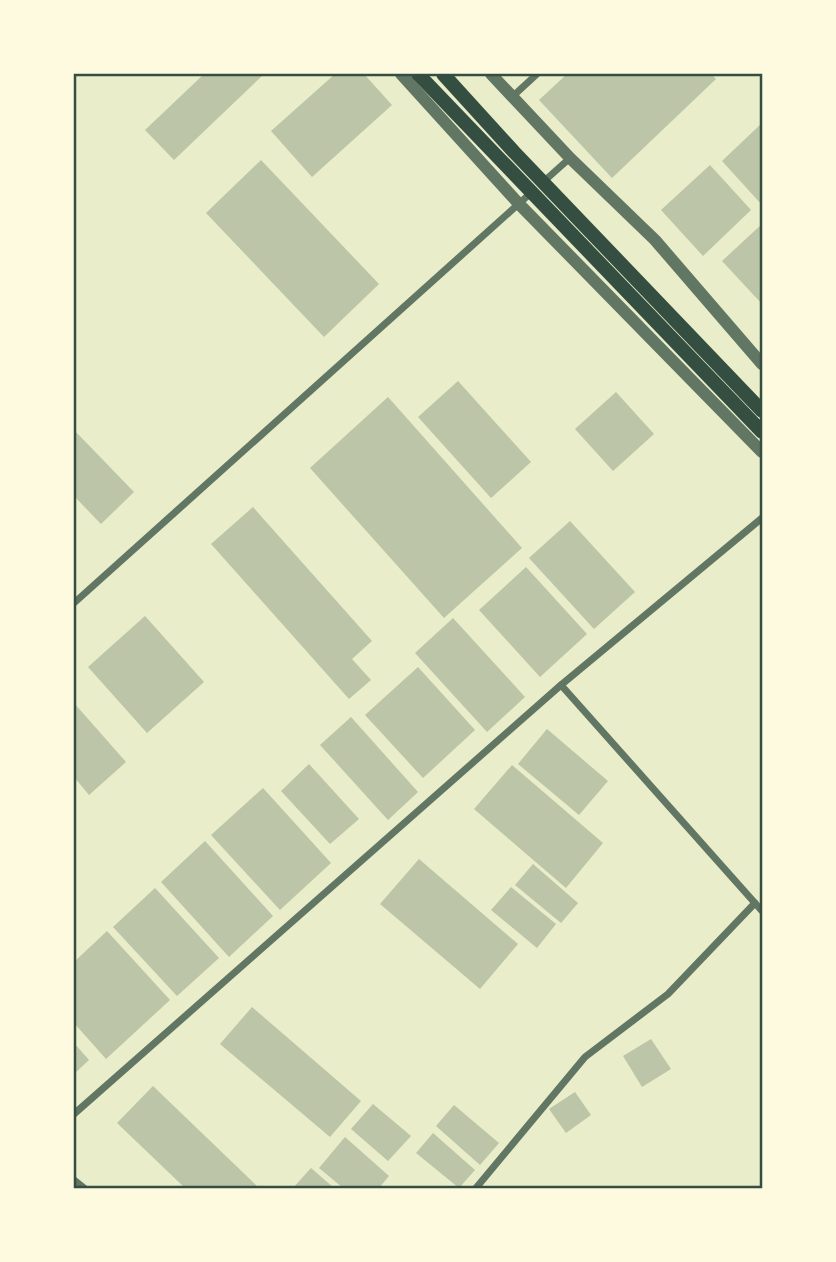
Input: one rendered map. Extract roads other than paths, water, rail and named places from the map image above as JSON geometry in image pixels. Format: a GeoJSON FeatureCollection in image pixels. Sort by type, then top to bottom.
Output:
{"type":"FeatureCollection","features":[{"type":"Feature","properties":{"kind":"main road"},"geometry":{"type":"LineString","coordinates":[[418,74],[762,432]]}},
{"type":"Feature","properties":{"kind":"main road"},"geometry":{"type":"LineString","coordinates":[[443,74],[762,411]]}},
{"type":"Feature","properties":{"kind":"street"},"geometry":{"type":"LineString","coordinates":[[401,74],[519,204],[762,452]]}},
{"type":"Feature","properties":{"kind":"street"},"geometry":{"type":"LineString","coordinates":[[491,74],[570,158],[655,240],[762,364]]}},
{"type":"Feature","properties":{"kind":"street"},"geometry":{"type":"LineString","coordinates":[[512,97],[537,74]]}},
{"type":"Feature","properties":{"kind":"street"},"geometry":{"type":"LineString","coordinates":[[74,603],[570,158]]}},
{"type":"Feature","properties":{"kind":"street"},"geometry":{"type":"LineString","coordinates":[[74,1114],[561,685],[762,518]]}},
{"type":"Feature","properties":{"kind":"street"},"geometry":{"type":"LineString","coordinates":[[561,685],[762,911]]}},
{"type":"Feature","properties":{"kind":"street"},"geometry":{"type":"LineString","coordinates":[[476,1188],[585,1057],[668,994],[755,903]]}},
{"type":"Feature","properties":{"kind":"street"},"geometry":{"type":"LineString","coordinates":[[74,1180],[84,1188]]}}]}
